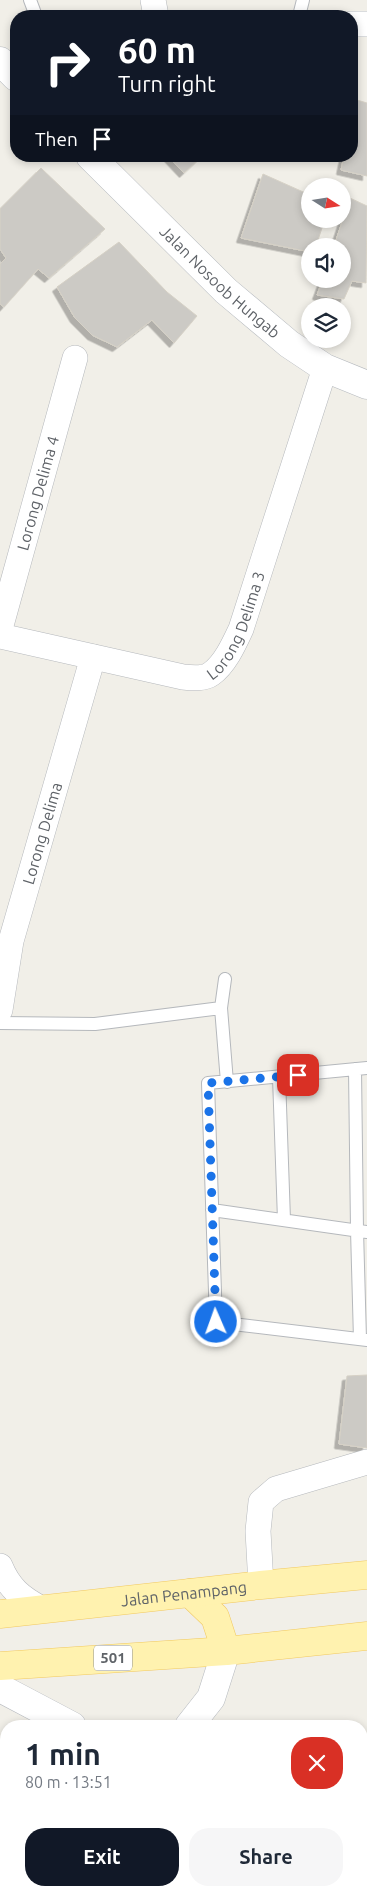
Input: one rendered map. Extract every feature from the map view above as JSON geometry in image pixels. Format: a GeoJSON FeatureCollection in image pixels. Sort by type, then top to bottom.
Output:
{"type":"FeatureCollection","features":[{"type":"Feature","properties":{"kind":"main road","name":"Jalan Nosoob Hungab"},"geometry":{"type":"LineString","coordinates":[[96,162],[226,291],[289,344],[325,368],[367,385]]}},
{"type":"Feature","properties":{"kind":"main road","name":"Jalan Penampang"},"geometry":{"type":"LineString","coordinates":[[0,1614],[367,1575]]}},
{"type":"Feature","properties":{"kind":"main road"},"geometry":{"type":"LineString","coordinates":[[190,1593],[215,1617],[226,1651],[212,1698],[194,1720]]}},
{"type":"Feature","properties":{"kind":"main road","name":"501"},"geometry":{"type":"LineString","coordinates":[[0,1666],[226,1651],[367,1636]]}},
{"type":"Feature","properties":{"kind":"main road"},"geometry":{"type":"LineString","coordinates":[[0,1688],[61,1720]]}},
{"type":"Feature","properties":{"kind":"street","name":"Lorong Delima 4"},"geometry":{"type":"LineString","coordinates":[[0,629],[75,358]]}},
{"type":"Feature","properties":{"kind":"street","name":"Lorong Delima 3"},"geometry":{"type":"LineString","coordinates":[[0,636],[184,677],[198,678],[211,674],[231,650],[241,629],[325,368]]}},
{"type":"Feature","properties":{"kind":"street","name":"Lorong Delima"},"geometry":{"type":"LineString","coordinates":[[0,1010],[12,942],[93,657]]}},
{"type":"Feature","properties":{"kind":"street"},"geometry":{"type":"LineString","coordinates":[[262,1585],[258,1531],[260,1502],[276,1489],[367,1462]]}},
{"type":"Feature","properties":{"kind":"street"},"geometry":{"type":"LineString","coordinates":[[0,1566],[6,1581],[17,1593],[42,1609]]}},
{"type":"Feature","properties":{"kind":"lane"},"geometry":{"type":"LineString","coordinates":[[225,980],[222,1008],[228,1082]]}},
{"type":"Feature","properties":{"kind":"lane"},"geometry":{"type":"LineString","coordinates":[[0,1023],[94,1024],[222,1008]]}},
{"type":"Feature","properties":{"kind":"lane"},"geometry":{"type":"LineString","coordinates":[[361,1069],[364,1340],[216,1322],[208,1083],[279,1077],[361,1069]]}},
{"type":"Feature","properties":{"kind":"lane"},"geometry":{"type":"LineString","coordinates":[[279,1077],[284,1220]]}},
{"type":"Feature","properties":{"kind":"lane"},"geometry":{"type":"LineString","coordinates":[[212,1210],[362,1231]]}},
{"type":"Feature","properties":{"kind":"building"},"geometry":{"type":"Polygon","coordinates":[[[358,100],[367,103],[367,176],[341,170],[343,162],[358,162],[358,100]]]}},
{"type":"Feature","properties":{"kind":"building"},"geometry":{"type":"Polygon","coordinates":[[[174,162],[196,162],[184,173],[174,162]]]}},
{"type":"Feature","properties":{"kind":"building"},"geometry":{"type":"Polygon","coordinates":[[[41,168],[105,229],[49,278],[38,269],[4,307],[0,304],[0,264],[6,258],[0,249],[0,209],[41,168]]]}},
{"type":"Feature","properties":{"kind":"building"},"geometry":{"type":"Polygon","coordinates":[[[263,174],[301,191],[301,228],[322,228],[319,238],[301,238],[301,250],[241,238],[263,174]]]}},
{"type":"Feature","properties":{"kind":"building"},"geometry":{"type":"Polygon","coordinates":[[[351,198],[367,206],[366,283],[352,281],[351,283],[351,238],[337,238],[340,228],[351,228],[351,198]]]}},
{"type":"Feature","properties":{"kind":"building"},"geometry":{"type":"Polygon","coordinates":[[[119,242],[167,292],[197,316],[174,343],[152,320],[117,347],[92,335],[75,318],[57,287],[119,242]]]}},
{"type":"Feature","properties":{"kind":"building"},"geometry":{"type":"Polygon","coordinates":[[[320,288],[349,288],[344,298],[317,295],[320,288]]]}},
{"type":"Feature","properties":{"kind":"building"},"geometry":{"type":"Polygon","coordinates":[[[367,1375],[367,1448],[339,1444],[347,1376],[367,1375]]]}},
{"type":"Feature","properties":{"kind":"route"},"geometry":{"type":"LineString","coordinates":[[216,1322],[208,1083],[298,1075]]}}]}
